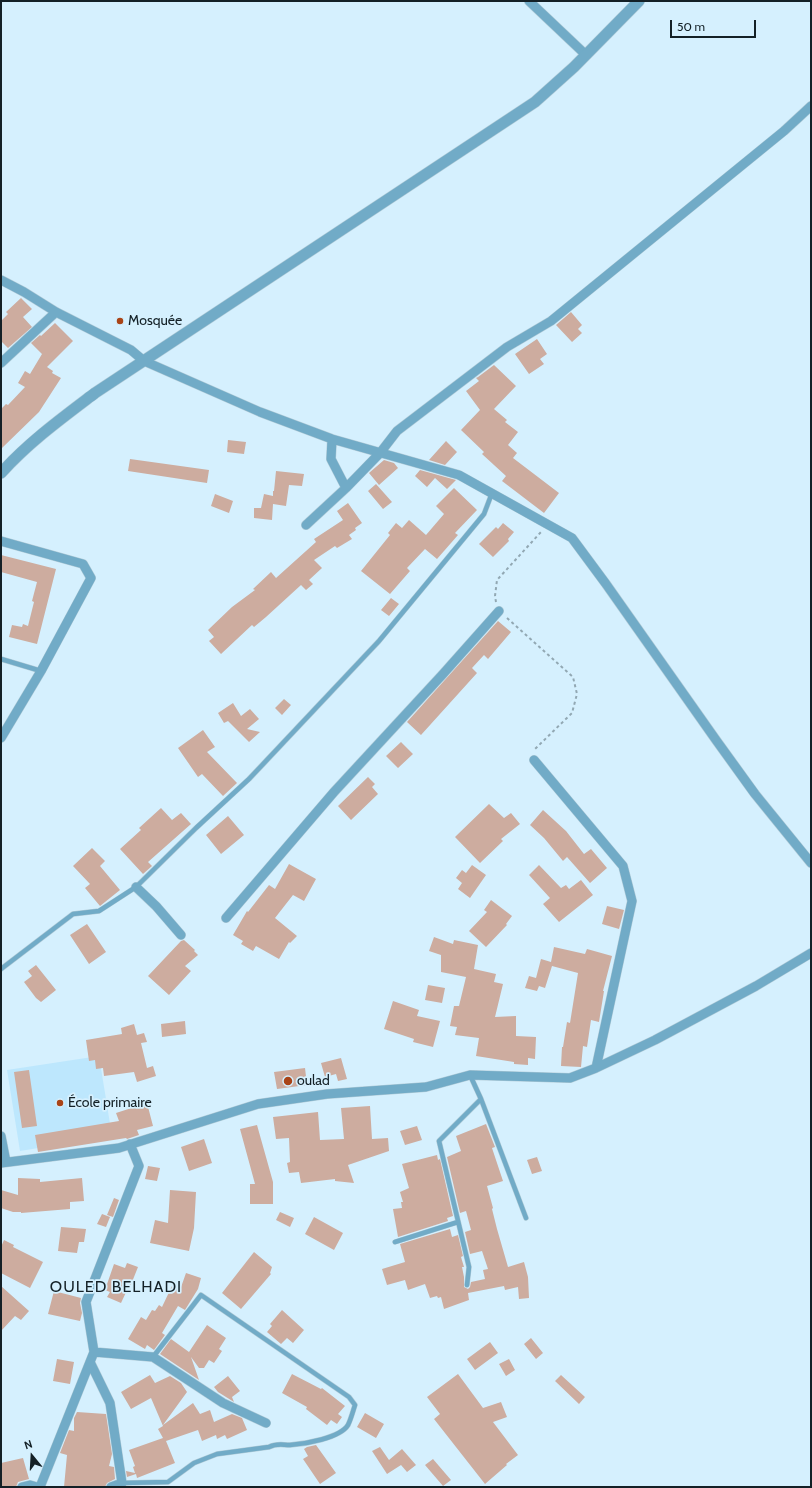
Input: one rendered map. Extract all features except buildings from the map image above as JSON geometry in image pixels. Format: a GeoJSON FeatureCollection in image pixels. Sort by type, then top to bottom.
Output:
{"type":"FeatureCollection","features":[{"type":"Feature","properties":{"kind":"street"},"geometry":{"type":"LineString","coordinates":[[529,1],[586,55]]}},
{"type":"Feature","properties":{"kind":"street"},"geometry":{"type":"LineString","coordinates":[[1,473],[26,447],[58,420],[95,393],[518,114],[554,85],[640,1]]}},
{"type":"Feature","properties":{"kind":"street"},"geometry":{"type":"LineString","coordinates":[[306,525],[346,488],[380,453],[397,431],[507,347],[551,321],[784,131],[811,106]]}},
{"type":"Feature","properties":{"kind":"street"},"geometry":{"type":"LineString","coordinates":[[1,280],[56,312],[131,350],[144,361],[260,412],[332,439],[459,475],[572,538],[738,770],[811,863]]}},
{"type":"Feature","properties":{"kind":"street"},"geometry":{"type":"LineString","coordinates":[[1,363],[56,312]]}},
{"type":"Feature","properties":{"kind":"street"},"geometry":{"type":"LineString","coordinates":[[332,439],[331,459],[346,488]]}},
{"type":"Feature","properties":{"kind":"street"},"geometry":{"type":"LineString","coordinates":[[1,541],[83,564],[91,578],[41,671],[1,738]]}},
{"type":"Feature","properties":{"kind":"street"},"geometry":{"type":"LineString","coordinates":[[226,918],[334,792],[499,611]]}},
{"type":"Feature","properties":{"kind":"street"},"geometry":{"type":"LineString","coordinates":[[534,760],[623,866],[632,902],[596,1068]]}},
{"type":"Feature","properties":{"kind":"street"},"geometry":{"type":"LineString","coordinates":[[136,887],[156,906],[181,935]]}},
{"type":"Feature","properties":{"kind":"street"},"geometry":{"type":"LineString","coordinates":[[1,1136],[4,1162],[119,1148],[258,1104],[327,1094],[426,1087],[470,1075],[570,1078],[596,1068],[655,1040],[756,986],[811,953]]}},
{"type":"Feature","properties":{"kind":"street"},"geometry":{"type":"LineString","coordinates":[[22,1487],[30,1485],[39,1487],[94,1352],[86,1302],[139,1166],[130,1144]]}},
{"type":"Feature","properties":{"kind":"street"},"geometry":{"type":"LineString","coordinates":[[94,1352],[153,1357],[223,1403],[266,1423]]}},
{"type":"Feature","properties":{"kind":"street"},"geometry":{"type":"LineString","coordinates":[[90,1362],[110,1403],[122,1483],[111,1487]]}},
{"type":"Feature","properties":{"kind":"lane"},"geometry":{"type":"LineString","coordinates":[[1,969],[73,914],[99,911],[136,887],[249,779],[379,641],[484,514],[492,493]]}},
{"type":"Feature","properties":{"kind":"lane"},"geometry":{"type":"LineString","coordinates":[[1,659],[41,671]]}},
{"type":"Feature","properties":{"kind":"lane"},"geometry":{"type":"LineString","coordinates":[[470,1075],[481,1099],[526,1218]]}},
{"type":"Feature","properties":{"kind":"lane"},"geometry":{"type":"LineString","coordinates":[[467,1285],[469,1267],[439,1142],[481,1099]]}},
{"type":"Feature","properties":{"kind":"lane"},"geometry":{"type":"LineString","coordinates":[[395,1242],[458,1222]]}},
{"type":"Feature","properties":{"kind":"lane"},"geometry":{"type":"LineString","coordinates":[[122,1483],[168,1482],[194,1463],[217,1454],[269,1447],[275,1443],[290,1445],[327,1438],[342,1432],[348,1425],[355,1405],[350,1397],[201,1295],[153,1357]]}},
{"type":"Feature","properties":{"kind":"path"},"geometry":{"type":"LineString","coordinates":[[534,760],[535,749],[572,713],[577,694],[574,678],[499,611],[495,596],[496,580],[548,525]]}},
{"type":"Feature","properties":{"kind":"shaded area","name":"École primaire"},"geometry":{"type":"Polygon","coordinates":[[[99,1056],[112,1136],[20,1151],[7,1070],[99,1056]]]}},
{"type":"Feature","properties":{"kind":"place","name":"Mosquée"},"geometry":{"type":"Point","coordinates":[120,321]}},
{"type":"Feature","properties":{"kind":"place","name":"oulad"},"geometry":{"type":"Point","coordinates":[288,1081]}},
{"type":"Feature","properties":{"kind":"place","name":"École primaire"},"geometry":{"type":"Point","coordinates":[60,1103]}},
{"type":"Feature","properties":{"kind":"district","name":"OULED BELHADI"},"geometry":{"type":"Point","coordinates":[116,1287]}}]}
